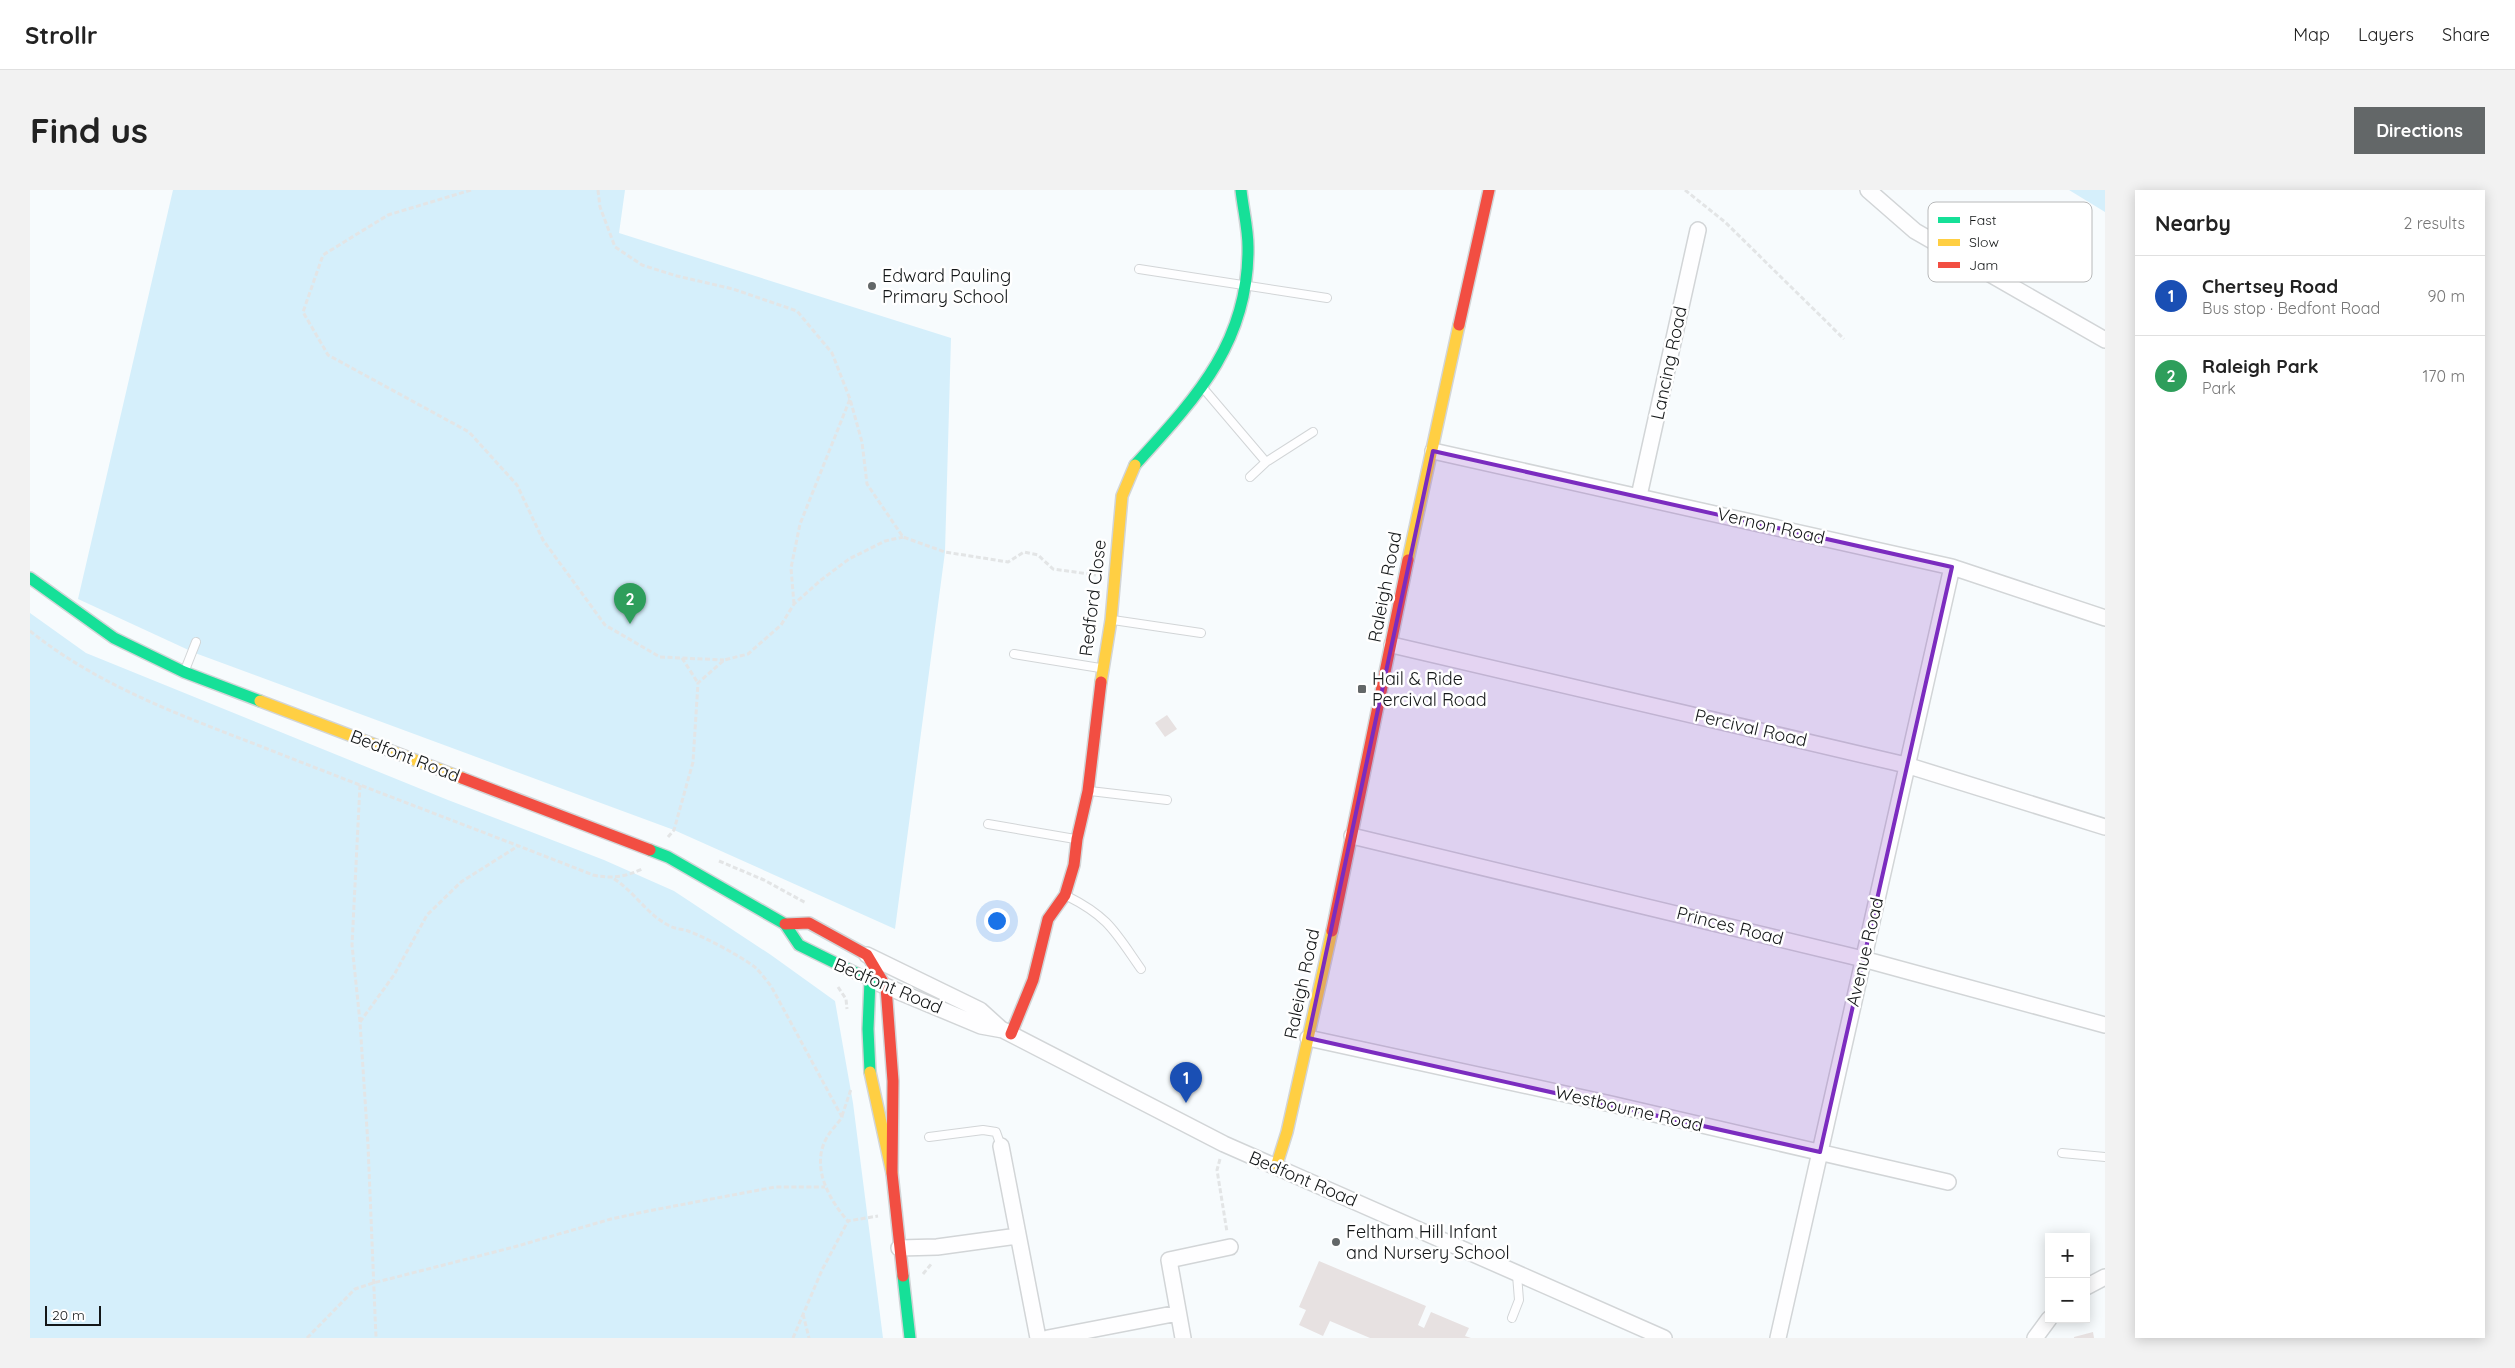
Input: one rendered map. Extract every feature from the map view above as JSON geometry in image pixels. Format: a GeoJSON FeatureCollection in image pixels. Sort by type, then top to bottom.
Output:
{"type":"FeatureCollection","features":[{"type":"Feature","properties":{"kind":"street","name":"Redford Close"},"geometry":{"type":"LineString","coordinates":[[1007,1032],[1033,980],[1048,919],[1065,895],[1074,865],[1077,839],[1088,791],[1102,668],[1111,620],[1122,496],[1130,466],[1202,387],[1234,332],[1246,284],[1248,246],[1241,190]]}},
{"type":"Feature","properties":{"kind":"street","name":"Raleigh Road"},"geometry":{"type":"LineString","coordinates":[[1276,1167],[1287,1132],[1308,1038],[1392,645],[1410,548],[1433,451],[1489,190]]}},
{"type":"Feature","properties":{"kind":"street"},"geometry":{"type":"LineString","coordinates":[[1868,190],[1916,231],[1928,238]]}},
{"type":"Feature","properties":{"kind":"street","name":"Lancing Road"},"geometry":{"type":"LineString","coordinates":[[1640,496],[1698,230]]}},
{"type":"Feature","properties":{"kind":"street"},"geometry":{"type":"LineString","coordinates":[[2004,282],[2105,340]]}},
{"type":"Feature","properties":{"kind":"street","name":"Vernon Road"},"geometry":{"type":"LineString","coordinates":[[1433,451],[1952,567],[2105,618]]}},
{"type":"Feature","properties":{"kind":"street","name":"Avenue Road"},"geometry":{"type":"LineString","coordinates":[[1778,1338],[1952,567]]}},
{"type":"Feature","properties":{"kind":"street","name":"Bedfont Road"},"geometry":{"type":"LineString","coordinates":[[30,578],[114,638],[184,672],[668,857],[785,924],[799,945],[982,1026],[1007,1032]]}},
{"type":"Feature","properties":{"kind":"street","name":"Percival Road"},"geometry":{"type":"LineString","coordinates":[[1392,645],[1906,765],[2105,827]]}},
{"type":"Feature","properties":{"kind":"street","name":"Princes Road"},"geometry":{"type":"LineString","coordinates":[[1352,836],[1863,959],[2105,1025]]}},
{"type":"Feature","properties":{"kind":"street","name":"Bedfont Road"},"geometry":{"type":"LineString","coordinates":[[785,924],[809,923],[897,970],[980,1010],[1007,1032],[1224,1144],[1419,1229],[1517,1275],[1664,1338]]}},
{"type":"Feature","properties":{"kind":"street"},"geometry":{"type":"LineString","coordinates":[[867,954],[879,980],[893,1081],[892,1173],[910,1338]]}},
{"type":"Feature","properties":{"kind":"street"},"geometry":{"type":"LineString","coordinates":[[892,1173],[871,1082],[868,1029],[879,980],[897,970]]}},
{"type":"Feature","properties":{"kind":"street","name":"Westbourne Road"},"geometry":{"type":"LineString","coordinates":[[1308,1038],[1948,1182]]}},
{"type":"Feature","properties":{"kind":"street"},"geometry":{"type":"LineString","coordinates":[[1001,1146],[1038,1338]]}},
{"type":"Feature","properties":{"kind":"street"},"geometry":{"type":"LineString","coordinates":[[899,1248],[937,1247],[1018,1236]]}},
{"type":"Feature","properties":{"kind":"street"},"geometry":{"type":"LineString","coordinates":[[1183,1338],[1169,1260],[1230,1247]]}},
{"type":"Feature","properties":{"kind":"street"},"geometry":{"type":"LineString","coordinates":[[2090,1285],[2105,1277]]}},
{"type":"Feature","properties":{"kind":"street"},"geometry":{"type":"LineString","coordinates":[[1048,1338],[1178,1313]]}},
{"type":"Feature","properties":{"kind":"street"},"geometry":{"type":"LineString","coordinates":[[2035,1338],[2046,1323]]}},
{"type":"Feature","properties":{"kind":"lane"},"geometry":{"type":"LineString","coordinates":[[1138,269],[1246,284],[1327,298]]}},
{"type":"Feature","properties":{"kind":"lane"},"geometry":{"type":"LineString","coordinates":[[1202,387],[1266,462]]}},
{"type":"Feature","properties":{"kind":"lane"},"geometry":{"type":"LineString","coordinates":[[1250,477],[1266,462],[1313,432]]}},
{"type":"Feature","properties":{"kind":"lane"},"geometry":{"type":"LineString","coordinates":[[1111,620],[1201,633]]}},
{"type":"Feature","properties":{"kind":"lane"},"geometry":{"type":"LineString","coordinates":[[184,672],[196,642]]}},
{"type":"Feature","properties":{"kind":"lane"},"geometry":{"type":"LineString","coordinates":[[1014,654],[1102,668]]}},
{"type":"Feature","properties":{"kind":"lane"},"geometry":{"type":"LineString","coordinates":[[1088,791],[1167,800]]}},
{"type":"Feature","properties":{"kind":"lane"},"geometry":{"type":"LineString","coordinates":[[988,824],[1077,839]]}},
{"type":"Feature","properties":{"kind":"lane"},"geometry":{"type":"LineString","coordinates":[[1065,895],[1092,909],[1110,924],[1141,969]]}},
{"type":"Feature","properties":{"kind":"lane"},"geometry":{"type":"LineString","coordinates":[[929,1137],[983,1130],[996,1132],[1001,1146]]}},
{"type":"Feature","properties":{"kind":"lane"},"geometry":{"type":"LineString","coordinates":[[2062,1153],[2105,1157]]}},
{"type":"Feature","properties":{"kind":"lane"},"geometry":{"type":"LineString","coordinates":[[1512,1318],[1519,1300],[1517,1275]]}},
{"type":"Feature","properties":{"kind":"path"},"geometry":{"type":"LineString","coordinates":[[471,190],[388,215],[323,255],[303,312],[328,355],[469,432],[517,485],[543,540],[605,625],[660,657],[724,660],[748,654],[781,625],[794,604],[820,580],[849,560],[885,541],[903,537],[945,552],[1008,562],[1024,552],[1038,555],[1053,570],[1114,578]]}},
{"type":"Feature","properties":{"kind":"path"},"geometry":{"type":"LineString","coordinates":[[598,190],[600,207],[615,247],[642,265],[677,276],[733,289],[797,311],[832,353],[850,398],[862,442],[867,484],[903,537]]}},
{"type":"Feature","properties":{"kind":"path"},"geometry":{"type":"LineString","coordinates":[[1684,190],[1725,222],[1844,338]]}},
{"type":"Feature","properties":{"kind":"path"},"geometry":{"type":"LineString","coordinates":[[794,604],[792,568],[800,524],[850,398]]}},
{"type":"Feature","properties":{"kind":"path"},"geometry":{"type":"LineString","coordinates":[[30,631],[75,664],[150,703],[593,875],[614,878],[628,875],[649,864]]}},
{"type":"Feature","properties":{"kind":"path"},"geometry":{"type":"LineString","coordinates":[[674,830],[693,762],[698,683],[681,658]]}},
{"type":"Feature","properties":{"kind":"path"},"geometry":{"type":"LineString","coordinates":[[698,683],[724,660]]}},
{"type":"Feature","properties":{"kind":"path"},"geometry":{"type":"LineString","coordinates":[[360,785],[352,945],[360,1022],[368,1144],[376,1338]]}},
{"type":"Feature","properties":{"kind":"path"},"geometry":{"type":"LineString","coordinates":[[360,1022],[394,975],[427,915],[461,882],[518,845]]}},
{"type":"Feature","properties":{"kind":"path"},"geometry":{"type":"LineString","coordinates":[[614,878],[633,893],[646,909],[665,923],[689,931],[756,969],[771,986],[842,1117]]}},
{"type":"Feature","properties":{"kind":"path"},"geometry":{"type":"LineString","coordinates":[[848,1221],[838,1211],[825,1187],[821,1173],[821,1155],[826,1139],[842,1117],[852,1086]]}},
{"type":"Feature","properties":{"kind":"path"},"geometry":{"type":"LineString","coordinates":[[1224,1144],[1217,1170],[1230,1247]]}},
{"type":"Feature","properties":{"kind":"path"},"geometry":{"type":"LineString","coordinates":[[307,1338],[355,1289],[373,1283],[514,1247],[574,1228],[629,1215],[775,1187],[825,1187]]}},
{"type":"Feature","properties":{"kind":"path"},"geometry":{"type":"LineString","coordinates":[[848,1221],[880,1216]]}},
{"type":"Feature","properties":{"kind":"path"},"geometry":{"type":"LineString","coordinates":[[793,1338],[822,1270],[848,1221]]}},
{"type":"Feature","properties":{"kind":"path"},"geometry":{"type":"LineString","coordinates":[[803,1314],[809,1338]]}},
{"type":"Feature","properties":{"kind":"highlighted area"},"geometry":{"type":"Polygon","coordinates":[[[1433,451],[1952,567],[1820,1152],[1308,1038],[1433,451]]]}},
{"type":"Feature","properties":{"kind":"shaded area"},"geometry":{"type":"Polygon","coordinates":[[[173,190],[625,190],[619,233],[951,338],[945,552],[895,929],[674,830],[195,653],[78,599],[173,190]]]}},
{"type":"Feature","properties":{"kind":"shaded area"},"geometry":{"type":"Polygon","coordinates":[[[2069,190],[2105,190],[2105,212],[2092,204],[2092,202],[2089,202],[2069,190]]]}},
{"type":"Feature","properties":{"kind":"shaded area"},"geometry":{"type":"Polygon","coordinates":[[[30,613],[86,653],[448,800],[604,860],[674,891],[771,955],[835,1001],[853,1103],[883,1338],[30,1338],[30,613]]]}},
{"type":"Feature","properties":{"kind":"building"},"geometry":{"type":"Polygon","coordinates":[[[1167,715],[1177,729],[1165,737],[1155,723],[1167,715]]]}},
{"type":"Feature","properties":{"kind":"building"},"geometry":{"type":"Polygon","coordinates":[[[1319,1261],[1426,1306],[1418,1325],[1424,1328],[1431,1312],[1469,1328],[1465,1336],[1471,1338],[1370,1338],[1330,1321],[1323,1336],[1299,1325],[1306,1310],[1299,1307],[1319,1261]]]}},
{"type":"Feature","properties":{"kind":"building"},"geometry":{"type":"Polygon","coordinates":[[[2093,1332],[2094,1338],[2074,1338],[2074,1337],[2093,1332]]]}},
{"type":"Feature","properties":{"kind":"traffic: fast"},"geometry":{"type":"LineString","coordinates":[[1135,465],[1178,417],[1197,392],[1229,341],[1239,312],[1246,281],[1248,240],[1241,190]]}},
{"type":"Feature","properties":{"kind":"traffic: fast"},"geometry":{"type":"LineString","coordinates":[[30,578],[114,638],[184,672],[260,701]]}},
{"type":"Feature","properties":{"kind":"traffic: fast"},"geometry":{"type":"LineString","coordinates":[[650,850],[668,857],[785,924],[799,945],[870,980],[868,1029],[870,1072]]}},
{"type":"Feature","properties":{"kind":"traffic: fast"},"geometry":{"type":"LineString","coordinates":[[903,1276],[910,1338]]}},
{"type":"Feature","properties":{"kind":"traffic: slow"},"geometry":{"type":"LineString","coordinates":[[1408,560],[1459,325]]}},
{"type":"Feature","properties":{"kind":"traffic: slow"},"geometry":{"type":"LineString","coordinates":[[1101,682],[1111,620],[1122,496],[1135,465]]}},
{"type":"Feature","properties":{"kind":"traffic: slow"},"geometry":{"type":"LineString","coordinates":[[260,701],[462,778]]}},
{"type":"Feature","properties":{"kind":"traffic: slow"},"geometry":{"type":"LineString","coordinates":[[1276,1167],[1287,1132],[1332,931]]}},
{"type":"Feature","properties":{"kind":"traffic: slow"},"geometry":{"type":"LineString","coordinates":[[870,1072],[892,1173]]}},
{"type":"Feature","properties":{"kind":"traffic: jam"},"geometry":{"type":"LineString","coordinates":[[1459,325],[1489,190]]}},
{"type":"Feature","properties":{"kind":"traffic: jam"},"geometry":{"type":"LineString","coordinates":[[1332,931],[1408,560]]}},
{"type":"Feature","properties":{"kind":"traffic: jam"},"geometry":{"type":"LineString","coordinates":[[1011,1034],[1033,980],[1048,919],[1065,895],[1074,865],[1077,839],[1088,791],[1101,682]]}},
{"type":"Feature","properties":{"kind":"traffic: jam"},"geometry":{"type":"LineString","coordinates":[[462,778],[650,850]]}},
{"type":"Feature","properties":{"kind":"traffic: jam"},"geometry":{"type":"LineString","coordinates":[[785,924],[809,923],[867,955],[886,987],[893,1081],[892,1173],[903,1276]]}},
{"type":"Feature","properties":{"kind":"place","name":"Edward Pauling Primary School"},"geometry":{"type":"Point","coordinates":[872,286]}},
{"type":"Feature","properties":{"kind":"place","name":"Raleigh Park"},"geometry":{"type":"Point","coordinates":[630,624]}},
{"type":"Feature","properties":{"kind":"place","name":"Hail & Ride Percival Road"},"geometry":{"type":"Point","coordinates":[1362,689]}},
{"type":"Feature","properties":{"kind":"place","name":"Chertsey Road"},"geometry":{"type":"Point","coordinates":[1186,1103]}},
{"type":"Feature","properties":{"kind":"place","name":"Feltham Hill Infant and Nursery School"},"geometry":{"type":"Point","coordinates":[1336,1242]}}]}
